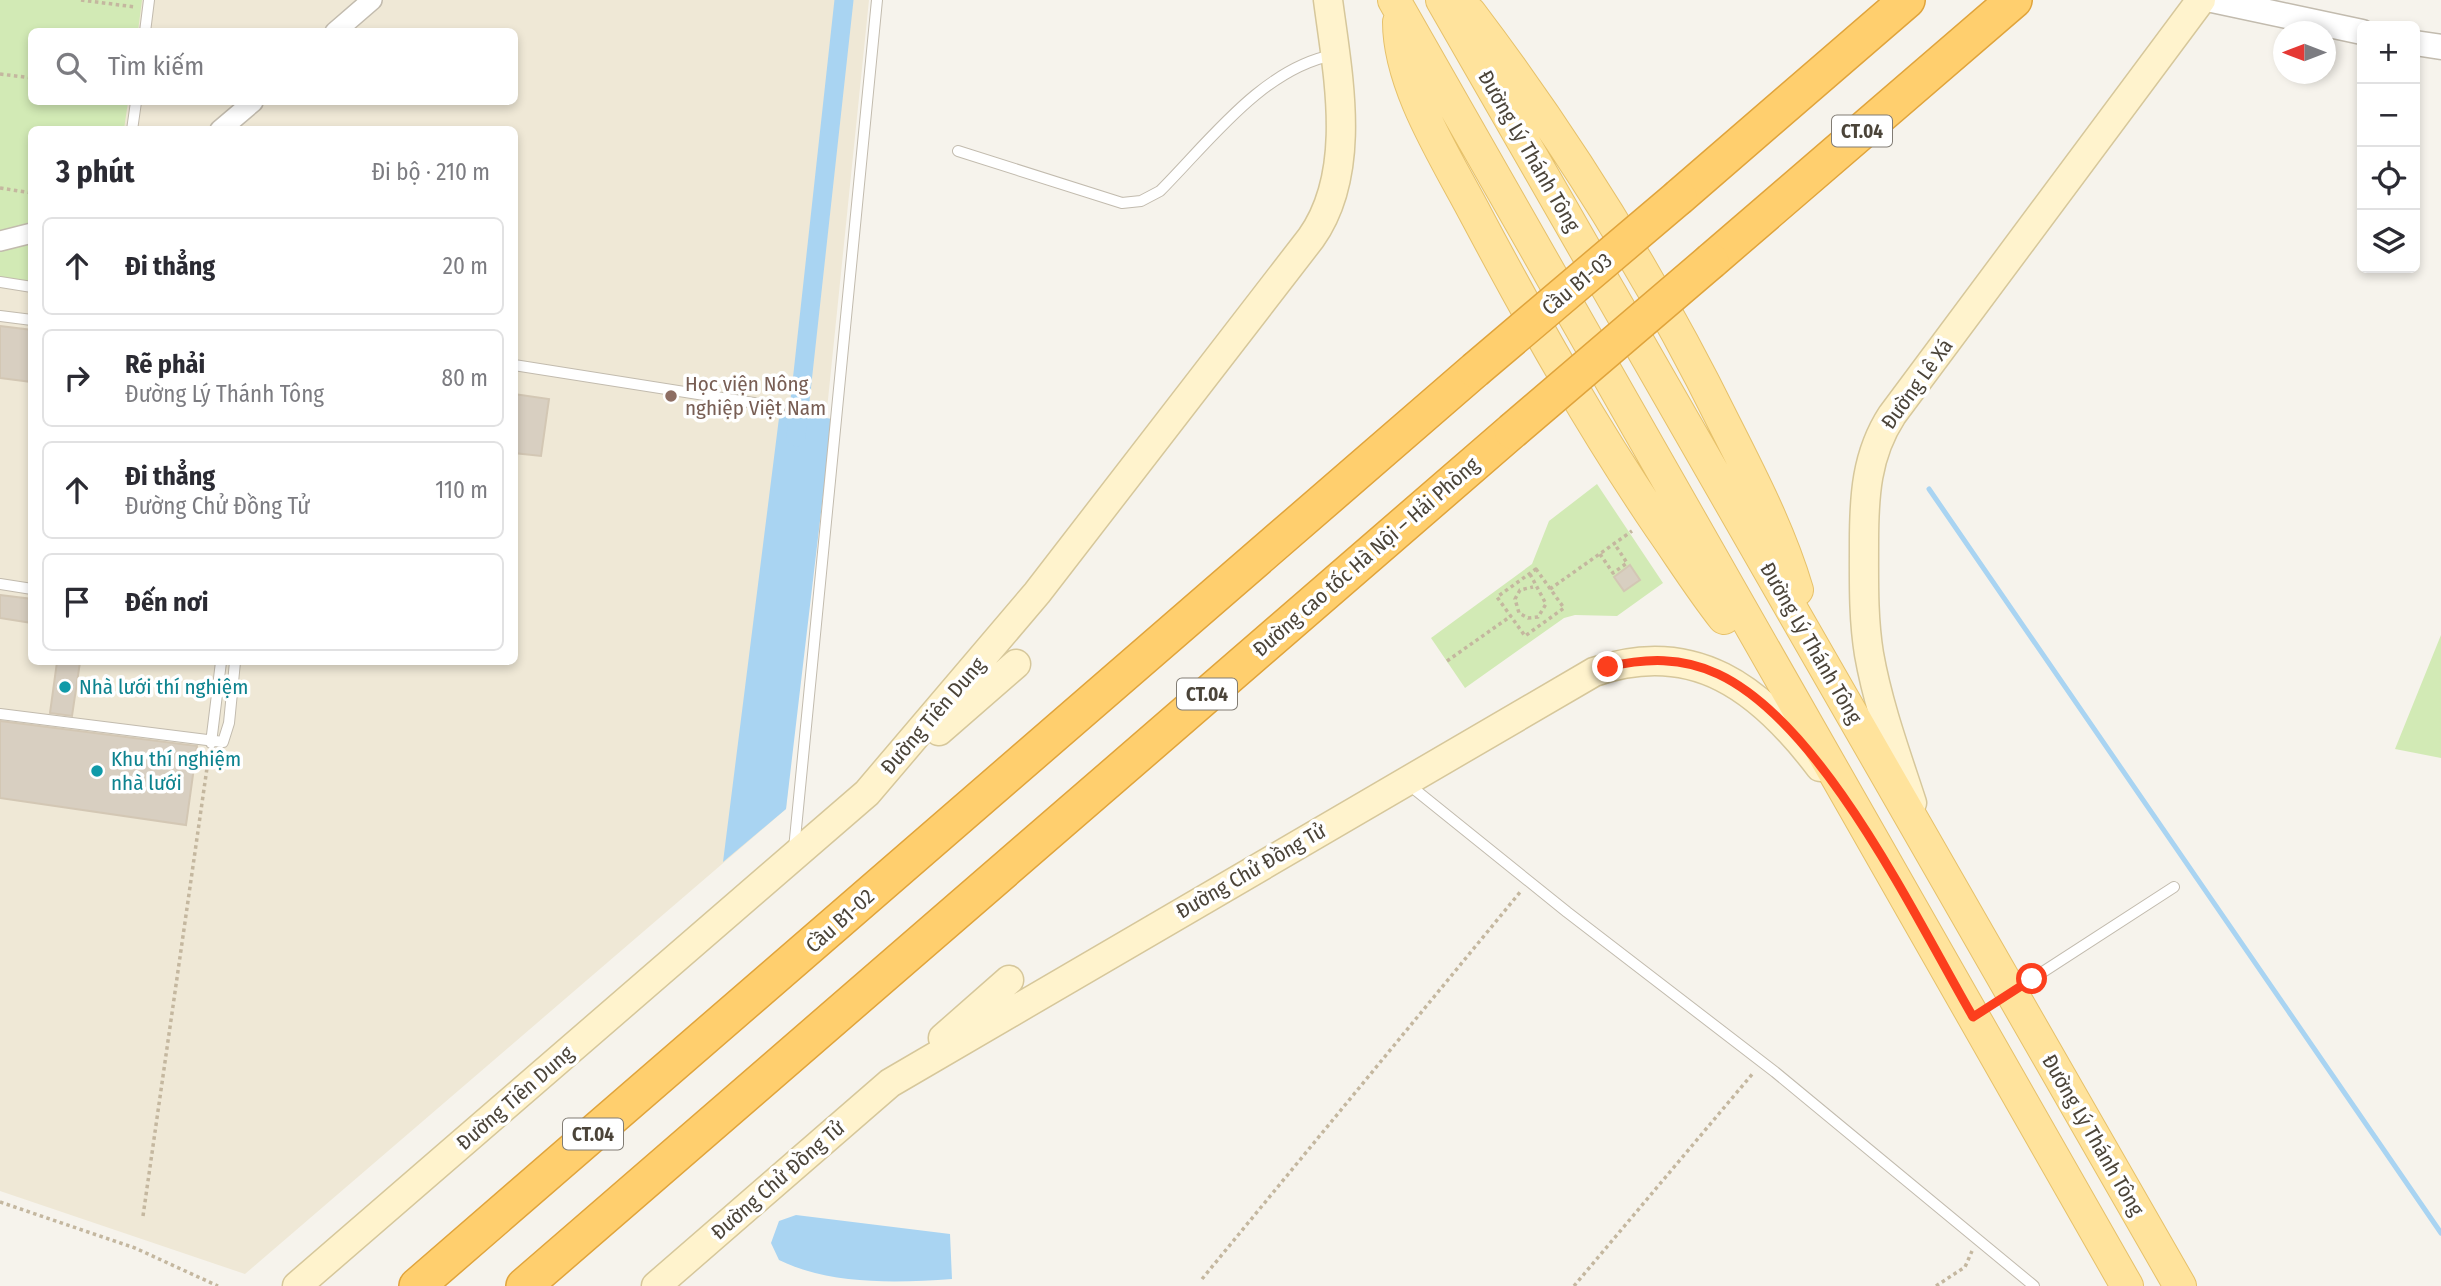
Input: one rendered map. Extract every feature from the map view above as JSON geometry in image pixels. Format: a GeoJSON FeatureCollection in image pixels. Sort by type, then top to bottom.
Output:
{"type":"FeatureCollection","features":[{"type":"Feature","properties":{"kind":"highway","name":"Cầu B1-03"},"geometry":{"type":"LineString","coordinates":[[910,858],[1907,0]]}},
{"type":"Feature","properties":{"kind":"highway","name":"Đường cao tốc Hà Nội – Hải Phòng"},"geometry":{"type":"LineString","coordinates":[[524,1286],[1511,430],[2014,0]]}},
{"type":"Feature","properties":{"kind":"highway","name":"Cầu B1-02"},"geometry":{"type":"LineString","coordinates":[[417,1286],[910,858]]}},
{"type":"Feature","properties":{"kind":"main road","name":"Đường Tiên Dung"},"geometry":{"type":"LineString","coordinates":[[297,1286],[867,793],[1037,593],[1319,227],[1335,189],[1341,162],[1328,0]]}},
{"type":"Feature","properties":{"kind":"main road","name":"Đường Lý Thánh Tông"},"geometry":{"type":"LineString","coordinates":[[1442,0],[2180,1286]]}},
{"type":"Feature","properties":{"kind":"main road"},"geometry":{"type":"LineString","coordinates":[[1460,0],[1586,182],[1702,377],[1789,564],[1811,642]]}},
{"type":"Feature","properties":{"kind":"main road","name":"Đường Lê Xá"},"geometry":{"type":"LineString","coordinates":[[1923,839],[1875,683],[1864,618],[1865,502],[1869,466],[1892,415],[2201,0]]}},
{"type":"Feature","properties":{"kind":"main road"},"geometry":{"type":"LineString","coordinates":[[1396,4],[1399,38],[1407,72],[1437,142],[1577,400],[1716,608],[1769,663],[2127,1286]]}},
{"type":"Feature","properties":{"kind":"main road","name":"Đường Chử Đồng Tử"},"geometry":{"type":"LineString","coordinates":[[656,1286],[890,1083],[1594,672],[1641,660],[1671,660],[1715,672],[1756,698],[1800,741],[1859,819]]}},
{"type":"Feature","properties":{"kind":"main road"},"geometry":{"type":"LineString","coordinates":[[867,793],[1016,664]]}},
{"type":"Feature","properties":{"kind":"main road"},"geometry":{"type":"LineString","coordinates":[[890,1083],[1009,980]]}},
{"type":"Feature","properties":{"kind":"main road"},"geometry":{"type":"LineString","coordinates":[[1973,1017],[2011,992]]}},
{"type":"Feature","properties":{"kind":"street"},"geometry":{"type":"LineString","coordinates":[[340,28],[372,0]]}},
{"type":"Feature","properties":{"kind":"street"},"geometry":{"type":"LineString","coordinates":[[2212,0],[2357,31]]}},
{"type":"Feature","properties":{"kind":"street"},"geometry":{"type":"LineString","coordinates":[[2420,44],[2441,47]]}},
{"type":"Feature","properties":{"kind":"street"},"geometry":{"type":"LineString","coordinates":[[225,126],[249,105]]}},
{"type":"Feature","properties":{"kind":"street"},"geometry":{"type":"LineString","coordinates":[[0,241],[28,234]]}},
{"type":"Feature","properties":{"kind":"lane"},"geometry":{"type":"LineString","coordinates":[[793,856],[877,0]]}},
{"type":"Feature","properties":{"kind":"lane"},"geometry":{"type":"LineString","coordinates":[[145,28],[148,5]]}},
{"type":"Feature","properties":{"kind":"lane"},"geometry":{"type":"LineString","coordinates":[[958,151],[1122,203],[1141,201],[1160,191],[1261,91],[1301,64],[1334,55]]}},
{"type":"Feature","properties":{"kind":"lane"},"geometry":{"type":"LineString","coordinates":[[133,126],[136,105]]}},
{"type":"Feature","properties":{"kind":"lane"},"geometry":{"type":"LineString","coordinates":[[0,282],[28,286]]}},
{"type":"Feature","properties":{"kind":"lane"},"geometry":{"type":"LineString","coordinates":[[0,316],[28,320]]}},
{"type":"Feature","properties":{"kind":"lane"},"geometry":{"type":"LineString","coordinates":[[518,366],[780,407]]}},
{"type":"Feature","properties":{"kind":"lane"},"geometry":{"type":"LineString","coordinates":[[0,584],[28,588]]}},
{"type":"Feature","properties":{"kind":"lane"},"geometry":{"type":"LineString","coordinates":[[211,743],[222,665]]}},
{"type":"Feature","properties":{"kind":"lane"},"geometry":{"type":"LineString","coordinates":[[0,714],[211,743],[223,742],[226,738],[236,665]]}},
{"type":"Feature","properties":{"kind":"lane"},"geometry":{"type":"LineString","coordinates":[[1405,781],[1762,1062],[2034,1286]]}},
{"type":"Feature","properties":{"kind":"lane"},"geometry":{"type":"LineString","coordinates":[[2011,992],[2174,887]]}},
{"type":"Feature","properties":{"kind":"path"},"geometry":{"type":"LineString","coordinates":[[81,0],[148,5]]}},
{"type":"Feature","properties":{"kind":"path"},"geometry":{"type":"LineString","coordinates":[[0,74],[28,78]]}},
{"type":"Feature","properties":{"kind":"path"},"geometry":{"type":"LineString","coordinates":[[0,188],[28,192]]}},
{"type":"Feature","properties":{"kind":"path"},"geometry":{"type":"LineString","coordinates":[[1550,589],[1629,532]]}},
{"type":"Feature","properties":{"kind":"path"},"geometry":{"type":"LineString","coordinates":[[1599,554],[1613,573],[1628,563],[1614,543]]}},
{"type":"Feature","properties":{"kind":"path"},"geometry":{"type":"LineString","coordinates":[[1536,569],[1564,608],[1525,636],[1497,597],[1530,574],[1536,569]]}},
{"type":"Feature","properties":{"kind":"path"},"geometry":{"type":"LineString","coordinates":[[1530,574],[1544,593],[1546,604],[1538,617],[1528,618],[1519,614],[1515,599],[1520,590],[1533,587]]}},
{"type":"Feature","properties":{"kind":"path"},"geometry":{"type":"LineString","coordinates":[[1447,661],[1511,616]]}},
{"type":"Feature","properties":{"kind":"path"},"geometry":{"type":"LineString","coordinates":[[142,1216],[211,743]]}},
{"type":"Feature","properties":{"kind":"path"},"geometry":{"type":"LineString","coordinates":[[1202,1279],[1529,881]]}},
{"type":"Feature","properties":{"kind":"path"},"geometry":{"type":"LineString","coordinates":[[1574,1286],[1762,1062]]}},
{"type":"Feature","properties":{"kind":"path"},"geometry":{"type":"LineString","coordinates":[[0,1202],[135,1248],[218,1286]]}},
{"type":"Feature","properties":{"kind":"path"},"geometry":{"type":"LineString","coordinates":[[1936,1286],[1965,1266],[1978,1240]]}},
{"type":"Feature","properties":{"kind":"shaded area","name":"Học viện Nông nghiệp Việt Nam"},"geometry":{"type":"Polygon","coordinates":[[[0,0],[869,0],[786,809],[245,1274],[0,1191],[0,0]]]}},
{"type":"Feature","properties":{"kind":"green space"},"geometry":{"type":"Polygon","coordinates":[[[0,0],[142,0],[138,28],[28,28],[28,105],[128,105],[124,126],[28,126],[28,289],[0,284],[0,0]]]}},
{"type":"Feature","properties":{"kind":"green space"},"geometry":{"type":"Polygon","coordinates":[[[1597,484],[1663,583],[1617,616],[1575,615],[1564,618],[1465,688],[1431,638],[1532,564],[1549,521],[1597,484]]]}},
{"type":"Feature","properties":{"kind":"green space"},"geometry":{"type":"Polygon","coordinates":[[[2441,635],[2441,758],[2395,749],[2441,635]]]}},
{"type":"Feature","properties":{"kind":"water"},"geometry":{"type":"Polygon","coordinates":[[[780,410],[832,419],[786,809],[723,862],[780,410]]]}},
{"type":"Feature","properties":{"kind":"water"},"geometry":{"type":"Polygon","coordinates":[[[796,1215],[950,1234],[952,1279],[886,1281],[841,1278],[799,1268],[779,1260],[771,1243],[779,1221],[796,1215]]]}},
{"type":"Feature","properties":{"kind":"building"},"geometry":{"type":"Polygon","coordinates":[[[0,326],[28,330],[28,382],[0,378],[0,326]]]}},
{"type":"Feature","properties":{"kind":"building"},"geometry":{"type":"Polygon","coordinates":[[[518,395],[549,399],[541,456],[518,453],[518,395]]]}},
{"type":"Feature","properties":{"kind":"building"},"geometry":{"type":"Polygon","coordinates":[[[1630,565],[1640,580],[1624,591],[1614,577],[1630,565]]]}},
{"type":"Feature","properties":{"kind":"building"},"geometry":{"type":"Polygon","coordinates":[[[0,595],[28,598],[28,622],[0,618],[0,595]]]}},
{"type":"Feature","properties":{"kind":"building","name":"Nhà lưới thí nghiệm"},"geometry":{"type":"Polygon","coordinates":[[[57,665],[80,665],[72,716],[50,713],[57,665]]]}},
{"type":"Feature","properties":{"kind":"building","name":"Khu thí nghiệm nhà lưới"},"geometry":{"type":"Polygon","coordinates":[[[0,721],[197,746],[186,825],[0,798],[0,721]]]}},
{"type":"Feature","properties":{"kind":"waterway"},"geometry":{"type":"LineString","coordinates":[[796,437],[844,0]]}},
{"type":"Feature","properties":{"kind":"waterway"},"geometry":{"type":"LineString","coordinates":[[1929,489],[2441,1233]]}},
{"type":"Feature","properties":{"kind":"place","name":"Học viện Nông nghiệp Việt Nam"},"geometry":{"type":"Point","coordinates":[671,396]}},
{"type":"Feature","properties":{"kind":"place","name":"Nhà lưới thí nghiệm"},"geometry":{"type":"Point","coordinates":[65,687]}},
{"type":"Feature","properties":{"kind":"place","name":"Khu thí nghiệm nhà lưới"},"geometry":{"type":"Point","coordinates":[97,771]}},
{"type":"Feature","properties":{"kind":"route"},"geometry":{"type":"LineString","coordinates":[[1608,667],[1656,659],[1695,666],[1715,672],[1736,683],[1778,717],[1800,741],[1859,819],[1973,1017],[2032,979]]}}]}
